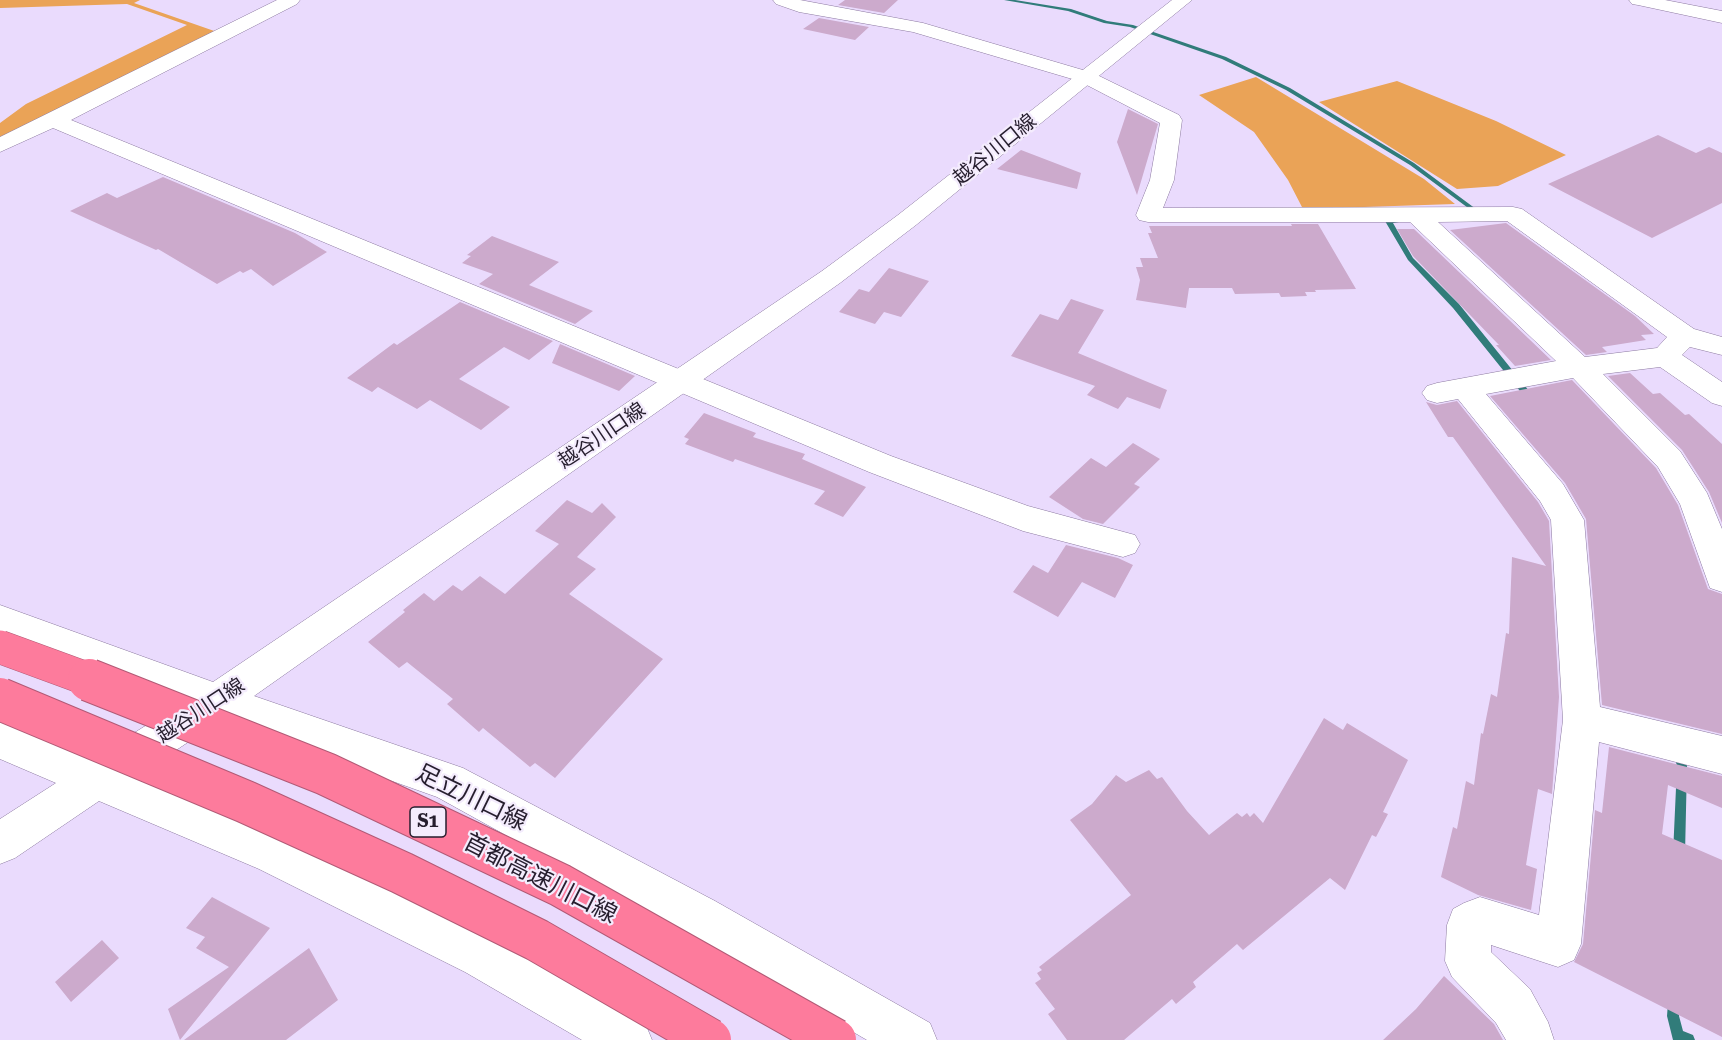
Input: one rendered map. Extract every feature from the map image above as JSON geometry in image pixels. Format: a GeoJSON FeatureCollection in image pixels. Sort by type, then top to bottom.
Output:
{"type":"FeatureCollection","features":[{"type":"Feature","properties":{"kind":"highway","name":"首都高速川口線"},"geometry":{"type":"LineString","coordinates":[[0,647],[150,702],[326,774],[560,885],[835,1040]]}},
{"type":"Feature","properties":{"kind":"highway"},"geometry":{"type":"LineString","coordinates":[[0,699],[246,802],[402,873],[537,940],[710,1040]]}},
{"type":"Feature","properties":{"kind":"street"},"geometry":{"type":"LineString","coordinates":[[0,145],[291,0]]}},
{"type":"Feature","properties":{"kind":"street"},"geometry":{"type":"LineString","coordinates":[[782,0],[830,12],[883,20],[1086,77],[1171,120],[1162,180],[1148,215],[1513,214],[1675,347],[1722,396]]}},
{"type":"Feature","properties":{"kind":"street","name":"越谷川口線"},"geometry":{"type":"LineString","coordinates":[[0,843],[96,778],[218,701],[682,382],[888,234],[1183,0]]}},
{"type":"Feature","properties":{"kind":"street"},"geometry":{"type":"LineString","coordinates":[[1638,0],[1722,18]]}},
{"type":"Feature","properties":{"kind":"street"},"geometry":{"type":"LineString","coordinates":[[883,20],[902,6]]}},
{"type":"Feature","properties":{"kind":"street"},"geometry":{"type":"LineString","coordinates":[[53,120],[880,464],[1023,518],[1123,544]]}},
{"type":"Feature","properties":{"kind":"street"},"geometry":{"type":"LineString","coordinates":[[1415,213],[1579,367],[1669,459],[1709,505],[1722,578]]}},
{"type":"Feature","properties":{"kind":"street"},"geometry":{"type":"LineString","coordinates":[[1531,1040],[1513,1006],[1468,962],[1469,925],[1480,919],[1558,944],[1582,720],[1567,520],[1552,493],[1451,390],[1675,347],[1722,346]]}},
{"type":"Feature","properties":{"kind":"street","name":"足立川口線"},"geometry":{"type":"LineString","coordinates":[[0,620],[218,701],[449,782],[699,917],[913,1040]]}},
{"type":"Feature","properties":{"kind":"street"},"geometry":{"type":"LineString","coordinates":[[1582,720],[1722,755]]}},
{"type":"Feature","properties":{"kind":"street"},"geometry":{"type":"LineString","coordinates":[[0,740],[274,854],[481,956],[628,1040]]}},
{"type":"Feature","properties":{"kind":"shaded area"},"geometry":{"type":"Polygon","coordinates":[[[0,0],[140,0],[134,3],[220,33],[0,142],[0,123],[26,104],[187,25],[127,4],[0,8],[0,0]]]}},
{"type":"Feature","properties":{"kind":"shaded area"},"geometry":{"type":"Polygon","coordinates":[[[1256,77],[1424,179],[1455,204],[1303,209],[1288,180],[1254,132],[1199,95],[1256,77]]]}},
{"type":"Feature","properties":{"kind":"shaded area"},"geometry":{"type":"Polygon","coordinates":[[[1397,81],[1496,121],[1566,155],[1498,186],[1457,189],[1319,102],[1397,81]]]}},
{"type":"Feature","properties":{"kind":"building"},"geometry":{"type":"Polygon","coordinates":[[[845,0],[898,0],[884,13],[838,5],[845,0]]]}},
{"type":"Feature","properties":{"kind":"building"},"geometry":{"type":"Polygon","coordinates":[[[819,18],[869,27],[855,40],[803,29],[819,18]]]}},
{"type":"Feature","properties":{"kind":"building"},"geometry":{"type":"Polygon","coordinates":[[[1128,109],[1158,124],[1137,195],[1117,142],[1128,109]]]}},
{"type":"Feature","properties":{"kind":"building"},"geometry":{"type":"Polygon","coordinates":[[[1658,135],[1696,153],[1709,147],[1722,153],[1722,203],[1652,238],[1548,184],[1658,135]]]}},
{"type":"Feature","properties":{"kind":"building"},"geometry":{"type":"Polygon","coordinates":[[[1021,150],[1081,173],[1077,189],[997,169],[1021,150]]]}},
{"type":"Feature","properties":{"kind":"building"},"geometry":{"type":"Polygon","coordinates":[[[163,177],[295,233],[327,252],[273,286],[251,269],[243,273],[240,271],[217,284],[158,249],[70,211],[107,193],[117,198],[163,177]]]}},
{"type":"Feature","properties":{"kind":"building"},"geometry":{"type":"Polygon","coordinates":[[[1506,223],[1635,316],[1654,334],[1641,335],[1646,340],[1602,347],[1607,352],[1586,355],[1450,230],[1506,223]]]}},
{"type":"Feature","properties":{"kind":"building"},"geometry":{"type":"Polygon","coordinates":[[[1291,224],[1318,224],[1356,289],[1315,290],[1316,292],[1305,292],[1307,296],[1281,297],[1279,293],[1235,294],[1232,288],[1189,288],[1186,308],[1136,300],[1140,280],[1136,267],[1143,267],[1140,258],[1158,258],[1148,233],[1152,233],[1149,226],[1292,226],[1291,224]]]}},
{"type":"Feature","properties":{"kind":"building"},"geometry":{"type":"Polygon","coordinates":[[[1397,229],[1414,229],[1551,360],[1515,366],[1496,345],[1499,345],[1413,256],[1397,229]]]}},
{"type":"Feature","properties":{"kind":"building"},"geometry":{"type":"Polygon","coordinates":[[[492,236],[559,262],[529,285],[593,311],[575,324],[479,284],[493,274],[462,263],[471,256],[467,255],[492,236]]]}},
{"type":"Feature","properties":{"kind":"building"},"geometry":{"type":"Polygon","coordinates":[[[889,268],[929,281],[901,317],[884,312],[875,324],[839,312],[859,289],[869,292],[889,268]]]}},
{"type":"Feature","properties":{"kind":"building"},"geometry":{"type":"Polygon","coordinates":[[[1071,299],[1104,310],[1078,353],[1167,390],[1160,409],[1127,397],[1118,409],[1087,395],[1095,386],[1011,356],[1040,314],[1058,320],[1071,299]]]}},
{"type":"Feature","properties":{"kind":"building"},"geometry":{"type":"Polygon","coordinates":[[[460,302],[553,341],[529,360],[504,347],[459,379],[510,407],[481,430],[430,400],[417,409],[378,387],[372,392],[347,378],[394,343],[397,345],[460,302]]]}},
{"type":"Feature","properties":{"kind":"building"},"geometry":{"type":"Polygon","coordinates":[[[560,344],[635,376],[619,391],[552,363],[560,344]]]}},
{"type":"Feature","properties":{"kind":"building"},"geometry":{"type":"Polygon","coordinates":[[[1630,373],[1653,394],[1660,393],[1685,415],[1689,414],[1722,444],[1722,523],[1709,492],[1682,450],[1608,376],[1630,373]]]}},
{"type":"Feature","properties":{"kind":"building"},"geometry":{"type":"Polygon","coordinates":[[[1572,380],[1656,468],[1678,505],[1708,589],[1722,594],[1722,734],[1602,705],[1586,519],[1565,483],[1490,396],[1572,380]]]}},
{"type":"Feature","properties":{"kind":"building"},"geometry":{"type":"Polygon","coordinates":[[[1457,401],[1538,502],[1549,521],[1559,697],[1552,794],[1538,789],[1526,865],[1537,869],[1531,910],[1478,895],[1441,877],[1453,827],[1457,829],[1466,781],[1474,785],[1481,733],[1483,734],[1491,694],[1497,697],[1506,633],[1509,634],[1512,557],[1546,566],[1453,437],[1448,437],[1426,402],[1437,405],[1457,401]]]}},
{"type":"Feature","properties":{"kind":"building"},"geometry":{"type":"Polygon","coordinates":[[[704,413],[756,433],[753,437],[805,454],[802,459],[866,487],[843,517],[814,504],[825,491],[685,444],[689,439],[684,437],[704,413]]]}},
{"type":"Feature","properties":{"kind":"building"},"geometry":{"type":"Polygon","coordinates":[[[1133,443],[1160,459],[1134,484],[1140,487],[1103,524],[1083,519],[1049,497],[1091,458],[1106,467],[1133,443]]]}},
{"type":"Feature","properties":{"kind":"building"},"geometry":{"type":"Polygon","coordinates":[[[567,500],[592,513],[602,503],[616,517],[577,557],[596,569],[569,594],[663,659],[555,778],[535,763],[530,767],[483,728],[479,732],[447,704],[453,699],[407,662],[399,668],[368,642],[424,593],[434,601],[453,585],[462,591],[480,576],[505,594],[559,544],[535,531],[567,500]]]}},
{"type":"Feature","properties":{"kind":"building"},"geometry":{"type":"Polygon","coordinates":[[[1066,545],[1118,558],[1133,565],[1115,598],[1082,582],[1058,617],[1013,592],[1033,565],[1048,573],[1066,545]]]}},
{"type":"Feature","properties":{"kind":"building"},"geometry":{"type":"Polygon","coordinates":[[[1324,718],[1343,730],[1347,723],[1408,760],[1383,812],[1388,814],[1376,837],[1372,835],[1345,890],[1330,878],[1243,950],[1237,944],[1193,982],[1196,987],[1176,1004],[1172,999],[1124,1040],[1067,1040],[1048,1014],[1055,1009],[1035,983],[1041,979],[1037,973],[1042,970],[1039,967],[1131,895],[1070,820],[1092,804],[1116,775],[1126,782],[1149,770],[1157,779],[1162,777],[1187,811],[1209,835],[1237,813],[1242,817],[1247,813],[1250,817],[1254,813],[1263,823],[1324,718]]]}},
{"type":"Feature","properties":{"kind":"building"},"geometry":{"type":"Polygon","coordinates":[[[1609,747],[1722,776],[1722,808],[1668,785],[1662,834],[1722,860],[1722,1037],[1574,962],[1583,944],[1595,810],[1602,813],[1609,747]]]}},
{"type":"Feature","properties":{"kind":"building"},"geometry":{"type":"Polygon","coordinates":[[[212,897],[270,928],[180,1040],[168,1009],[229,967],[196,948],[205,937],[186,928],[212,897]]]}},
{"type":"Feature","properties":{"kind":"building"},"geometry":{"type":"Polygon","coordinates":[[[102,940],[119,958],[71,1002],[55,982],[102,940]]]}},
{"type":"Feature","properties":{"kind":"building"},"geometry":{"type":"Polygon","coordinates":[[[309,948],[338,1000],[286,1040],[184,1040],[309,948]]]}},
{"type":"Feature","properties":{"kind":"building"},"geometry":{"type":"Polygon","coordinates":[[[1444,976],[1494,1024],[1503,1040],[1383,1040],[1416,1009],[1444,976]]]}},
{"type":"Feature","properties":{"kind":"waterway"},"geometry":{"type":"LineString","coordinates":[[1006,0],[1069,10],[1106,22],[1131,26],[1224,58],[1288,89],[1412,164],[1481,215]]}},
{"type":"Feature","properties":{"kind":"waterway"},"geometry":{"type":"LineString","coordinates":[[1397,221],[1388,221],[1410,259],[1456,306],[1531,399]]}},
{"type":"Feature","properties":{"kind":"waterway"},"geometry":{"type":"LineString","coordinates":[[1678,751],[1682,766],[1679,854]]}},
{"type":"Feature","properties":{"kind":"waterway"},"geometry":{"type":"LineString","coordinates":[[1674,1003],[1673,1016],[1678,1035],[1688,1040]]}}]}
